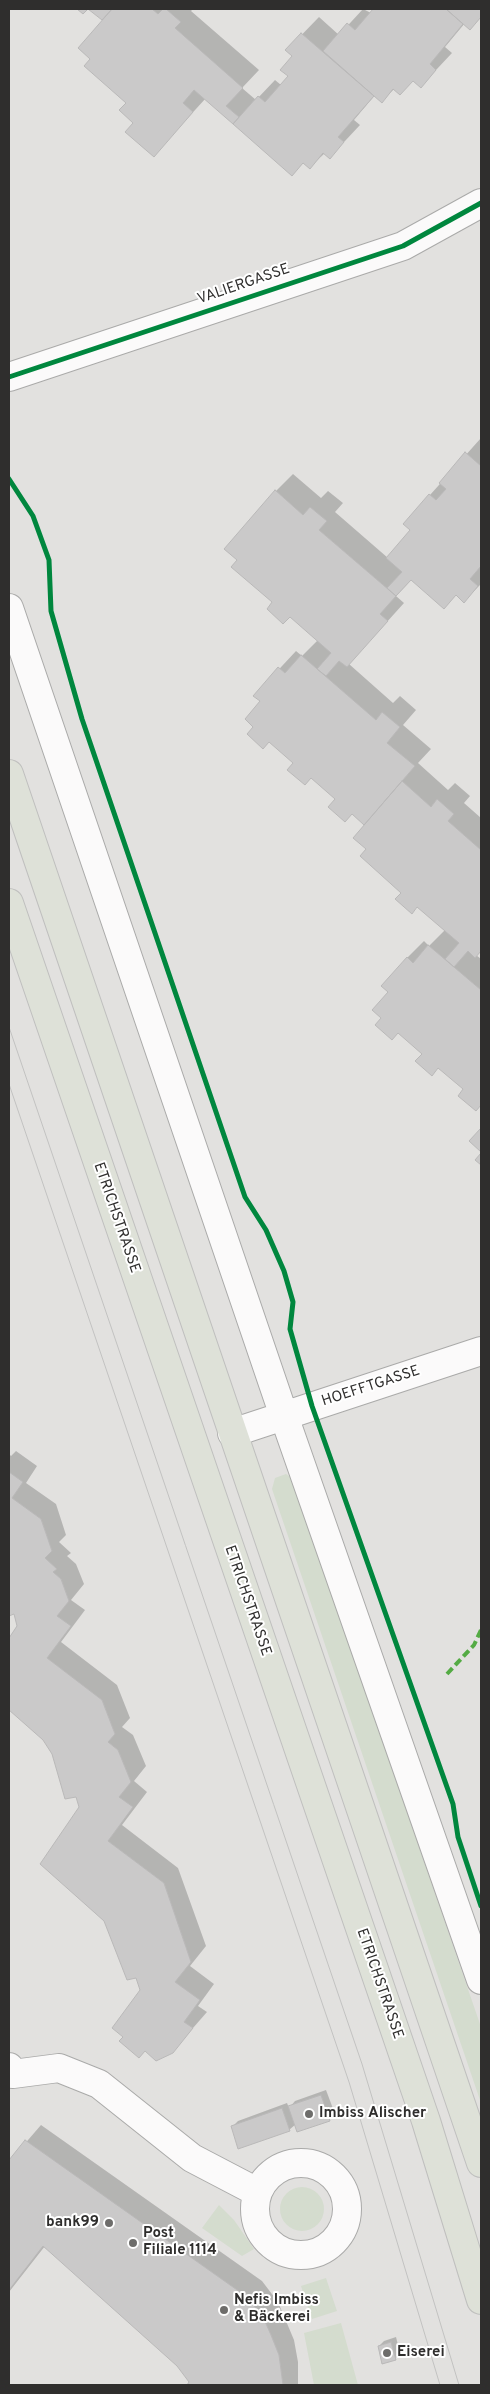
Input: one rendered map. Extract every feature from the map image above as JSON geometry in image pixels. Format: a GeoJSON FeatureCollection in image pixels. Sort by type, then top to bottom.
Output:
{"type":"FeatureCollection","features":[{"type":"Feature","properties":{"kind":"main road"},"geometry":{"type":"LineString","coordinates":[[9,774],[481,2163]]}},
{"type":"Feature","properties":{"kind":"main road","name":"ETRICHSTRASSE"},"geometry":{"type":"LineString","coordinates":[[9,904],[426,2121],[481,2300]]}},
{"type":"Feature","properties":{"kind":"street","name":"VALIERGASSE"},"geometry":{"type":"LineString","coordinates":[[9,377],[403,246],[481,203]]}},
{"type":"Feature","properties":{"kind":"street"},"geometry":{"type":"LineString","coordinates":[[9,608],[284,1416],[481,1980]]}},
{"type":"Feature","properties":{"kind":"street","name":"HOEFFTGASSE"},"geometry":{"type":"LineString","coordinates":[[232,1433],[481,1351]]}},
{"type":"Feature","properties":{"kind":"street"},"geometry":{"type":"LineString","coordinates":[[10,2074],[60,2068],[99,2084],[192,2158],[257,2192]]}},
{"type":"Feature","properties":{"kind":"shaded area"},"geometry":{"type":"Polygon","coordinates":[[[286,1474],[292,1478],[481,2027],[481,2103],[272,1489],[275,1478],[286,1474]]]}},
{"type":"Feature","properties":{"kind":"shaded area"},"geometry":{"type":"Polygon","coordinates":[[[298,2187],[306,2187],[318,2193],[324,2209],[318,2225],[306,2231],[298,2231],[286,2225],[280,2213],[280,2205],[286,2193],[298,2187]]]}},
{"type":"Feature","properties":{"kind":"shaded area"},"geometry":{"type":"Polygon","coordinates":[[[219,2205],[234,2220],[254,2249],[242,2256],[202,2228],[219,2205]]]}},
{"type":"Feature","properties":{"kind":"shaded area"},"geometry":{"type":"Polygon","coordinates":[[[326,2278],[337,2311],[312,2319],[301,2286],[326,2278]]]}},
{"type":"Feature","properties":{"kind":"shaded area"},"geometry":{"type":"Polygon","coordinates":[[[341,2323],[358,2385],[314,2385],[304,2333],[341,2323]]]}},
{"type":"Feature","properties":{"kind":"building"},"geometry":{"type":"Polygon","coordinates":[[[77,9],[88,9],[83,14],[77,9]]]}},
{"type":"Feature","properties":{"kind":"building"},"geometry":{"type":"Polygon","coordinates":[[[88,9],[112,9],[102,20],[88,9]]]}},
{"type":"Feature","properties":{"kind":"building"},"geometry":{"type":"Polygon","coordinates":[[[112,9],[152,9],[158,14],[163,9],[166,9],[181,22],[175,28],[243,88],[226,106],[239,117],[233,124],[194,90],[183,103],[193,112],[154,157],[125,132],[133,123],[119,110],[126,103],[84,66],[90,59],[78,48],[112,9]]]}},
{"type":"Feature","properties":{"kind":"building"},"geometry":{"type":"Polygon","coordinates":[[[373,9],[446,9],[463,24],[430,64],[436,70],[421,88],[413,81],[400,95],[393,89],[382,103],[323,51],[347,23],[355,30],[373,9]]]}},
{"type":"Feature","properties":{"kind":"building"},"geometry":{"type":"Polygon","coordinates":[[[446,9],[481,9],[481,17],[470,30],[446,9]]]}},
{"type":"Feature","properties":{"kind":"building"},"geometry":{"type":"Polygon","coordinates":[[[301,33],[374,96],[338,137],[344,142],[330,159],[323,153],[310,169],[303,163],[292,176],[233,124],[258,96],[265,102],[288,76],[280,70],[292,56],[285,50],[301,33]]]}},
{"type":"Feature","properties":{"kind":"building"},"geometry":{"type":"Polygon","coordinates":[[[465,452],[481,466],[481,566],[470,579],[478,586],[464,603],[456,595],[444,609],[411,580],[396,596],[387,588],[402,572],[386,558],[410,530],[403,524],[429,494],[436,500],[446,489],[439,483],[465,452]]]}},
{"type":"Feature","properties":{"kind":"building"},"geometry":{"type":"Polygon","coordinates":[[[275,490],[303,515],[310,507],[327,521],[319,530],[396,596],[380,614],[388,621],[347,667],[339,661],[326,676],[317,669],[331,653],[290,617],[283,624],[267,609],[272,602],[231,567],[237,560],[224,549],[275,490]]]}},
{"type":"Feature","properties":{"kind":"building"},"geometry":{"type":"Polygon","coordinates":[[[301,655],[376,720],[382,712],[400,727],[387,743],[415,766],[364,825],[352,814],[345,822],[328,807],[335,799],[311,778],[305,785],[287,770],[293,763],[269,742],[263,749],[247,734],[253,727],[245,719],[260,701],[253,696],[278,667],[285,673],[301,655]]]}},
{"type":"Feature","properties":{"kind":"building"},"geometry":{"type":"Polygon","coordinates":[[[402,781],[431,807],[437,799],[454,814],[448,821],[481,850],[481,951],[475,958],[468,951],[454,967],[445,959],[459,943],[417,907],[412,914],[395,899],[401,893],[360,856],[366,849],[353,838],[402,781]]]}},
{"type":"Feature","properties":{"kind":"building"},"geometry":{"type":"Polygon","coordinates":[[[428,945],[481,990],[481,1105],[476,1111],[458,1096],[463,1089],[438,1068],[432,1076],[415,1061],[422,1054],[398,1033],[392,1040],[375,1025],[381,1018],[372,1010],[388,992],[381,986],[407,957],[413,963],[428,945]]]}},
{"type":"Feature","properties":{"kind":"building"},"geometry":{"type":"Polygon","coordinates":[[[481,1128],[481,1152],[469,1141],[481,1128]]]}},
{"type":"Feature","properties":{"kind":"building"},"geometry":{"type":"Polygon","coordinates":[[[481,1153],[481,1165],[475,1160],[481,1153]]]}},
{"type":"Feature","properties":{"kind":"building"},"geometry":{"type":"Polygon","coordinates":[[[9,1472],[23,1482],[12,1498],[41,1519],[52,1551],[45,1558],[57,1569],[53,1572],[61,1579],[69,1601],[57,1616],[71,1626],[47,1658],[102,1700],[115,1734],[108,1742],[118,1750],[131,1782],[119,1797],[133,1807],[108,1841],[164,1883],[191,1962],[175,1982],[200,2000],[184,2022],[193,2028],[173,2053],[156,2061],[145,2051],[139,2058],[119,2041],[123,2037],[112,2028],[140,1990],[136,1978],[127,1980],[104,1921],[40,1864],[79,1807],[76,1797],[65,1799],[52,1754],[43,1740],[9,1710],[9,1638],[17,1626],[14,1614],[9,1616],[9,1472]]]}},
{"type":"Feature","properties":{"kind":"building","name":"Imbiss Alischer"},"geometry":{"type":"Polygon","coordinates":[[[321,2095],[330,2121],[297,2132],[288,2106],[321,2095]]]}},
{"type":"Feature","properties":{"kind":"building"},"geometry":{"type":"Polygon","coordinates":[[[282,2108],[290,2131],[238,2149],[231,2126],[282,2108]]]}},
{"type":"Feature","properties":{"kind":"building"},"geometry":{"type":"Polygon","coordinates":[[[25,2140],[247,2297],[263,2317],[271,2335],[279,2355],[283,2385],[187,2385],[189,2382],[177,2366],[43,2246],[9,2290],[9,2160],[25,2140]]]}},
{"type":"Feature","properties":{"kind":"building"},"geometry":{"type":"Polygon","coordinates":[[[391,2342],[396,2360],[382,2364],[378,2346],[391,2342]]]}},
{"type":"Feature","properties":{"kind":"tram line"},"geometry":{"type":"LineString","coordinates":[[9,1027],[362,2064],[459,2385]]}},
{"type":"Feature","properties":{"kind":"tram line"},"geometry":{"type":"LineString","coordinates":[[9,1084],[349,2082],[440,2385]]}},
{"type":"Feature","properties":{"kind":"marked path"},"geometry":{"type":"LineString","coordinates":[[447,1674],[474,1645],[481,1630]]}},
{"type":"Feature","properties":{"kind":"cycle path"},"geometry":{"type":"LineString","coordinates":[[9,377],[403,246],[481,203]]}},
{"type":"Feature","properties":{"kind":"cycle path"},"geometry":{"type":"LineString","coordinates":[[9,479],[33,516],[49,560],[51,611],[82,719],[245,1197],[266,1230],[284,1271],[293,1302],[290,1329],[312,1406],[453,1804],[458,1837],[481,1906]]}},
{"type":"Feature","properties":{"kind":"place","name":"Imbiss Alischer"},"geometry":{"type":"Point","coordinates":[309,2114]}},
{"type":"Feature","properties":{"kind":"place","name":"bank99"},"geometry":{"type":"Point","coordinates":[109,2223]}},
{"type":"Feature","properties":{"kind":"place","name":"Post Filiale 1114"},"geometry":{"type":"Point","coordinates":[133,2243]}},
{"type":"Feature","properties":{"kind":"place","name":"Nefis Imbiss & Bäckerei"},"geometry":{"type":"Point","coordinates":[224,2310]}},
{"type":"Feature","properties":{"kind":"place","name":"Eiserei"},"geometry":{"type":"Point","coordinates":[387,2353]}}]}
